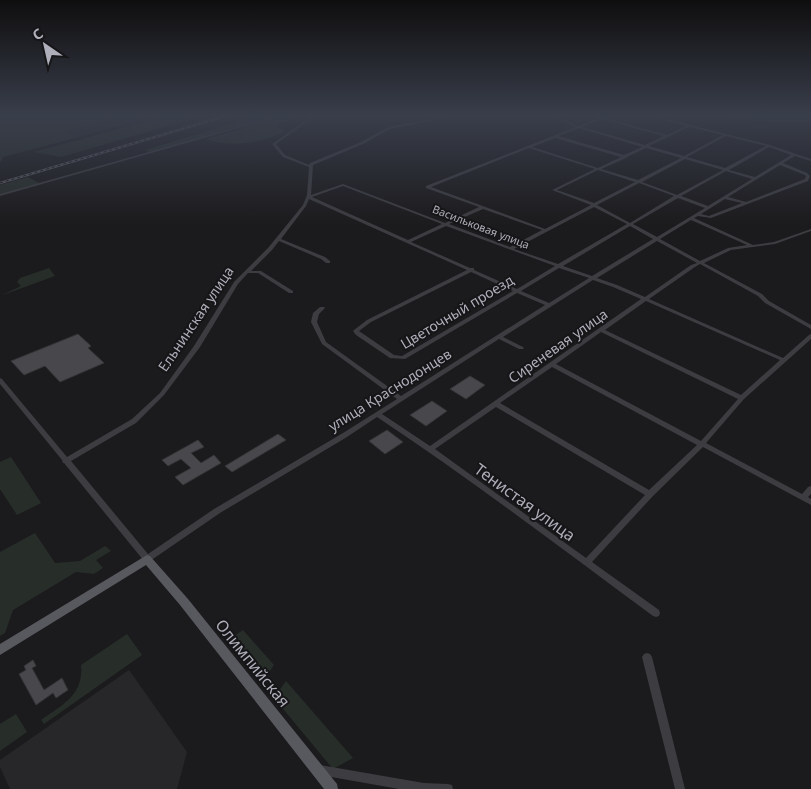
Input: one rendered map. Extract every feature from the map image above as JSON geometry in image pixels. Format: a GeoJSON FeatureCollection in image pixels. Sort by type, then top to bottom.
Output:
{"type":"FeatureCollection","features":[{"type":"Feature","properties":{"kind":"main road","name":"улица Краснодонцев"},"geometry":{"type":"LineString","coordinates":[[0,650],[147,559]]}},
{"type":"Feature","properties":{"kind":"main road","name":"Олимпийская"},"geometry":{"type":"LineString","coordinates":[[147,559],[184,602],[332,789]]}},
{"type":"Feature","properties":{"kind":"street"},"geometry":{"type":"LineString","coordinates":[[0,195],[153,152]]}},
{"type":"Feature","properties":{"kind":"street"},"geometry":{"type":"LineString","coordinates":[[281,152],[284,156],[311,165],[342,152]]}},
{"type":"Feature","properties":{"kind":"street"},"geometry":{"type":"LineString","coordinates":[[517,152],[427,187],[545,230]]}},
{"type":"Feature","properties":{"kind":"street"},"geometry":{"type":"LineString","coordinates":[[544,152],[639,182],[707,207]]}},
{"type":"Feature","properties":{"kind":"street"},"geometry":{"type":"LineString","coordinates":[[607,152],[625,157]]}},
{"type":"Feature","properties":{"kind":"street"},"geometry":{"type":"LineString","coordinates":[[634,152],[554,190],[594,205],[629,226],[760,295],[767,302],[811,327]]}},
{"type":"Feature","properties":{"kind":"street"},"geometry":{"type":"LineString","coordinates":[[666,152],[754,178]]}},
{"type":"Feature","properties":{"kind":"street"},"geometry":{"type":"LineString","coordinates":[[510,250],[695,152]]}},
{"type":"Feature","properties":{"kind":"street","name":"Цветочный проезд"},"geometry":{"type":"LineString","coordinates":[[472,269],[369,322],[356,331],[392,357],[403,358],[678,196],[759,152]]}},
{"type":"Feature","properties":{"kind":"street"},"geometry":{"type":"LineString","coordinates":[[789,152],[811,160]]}},
{"type":"Feature","properties":{"kind":"street","name":"улица Краснодонцев"},"geometry":{"type":"LineString","coordinates":[[147,559],[217,511],[401,400],[548,305],[796,154]]}},
{"type":"Feature","properties":{"kind":"street"},"geometry":{"type":"LineString","coordinates":[[696,214],[709,217],[807,180],[808,176],[806,174],[780,163]]}},
{"type":"Feature","properties":{"kind":"street"},"geometry":{"type":"LineString","coordinates":[[311,165],[308,198],[472,269],[548,305]]}},
{"type":"Feature","properties":{"kind":"street","name":"Васильковая улица"},"geometry":{"type":"LineString","coordinates":[[308,198],[343,186],[510,250],[648,299],[784,360]]}},
{"type":"Feature","properties":{"kind":"street"},"geometry":{"type":"LineString","coordinates":[[724,197],[747,202]]}},
{"type":"Feature","properties":{"kind":"street","name":"Ельнинская улица"},"geometry":{"type":"LineString","coordinates":[[65,461],[134,421],[145,412],[183,367],[236,283],[278,239],[308,198]]}},
{"type":"Feature","properties":{"kind":"street"},"geometry":{"type":"LineString","coordinates":[[409,241],[482,207]]}},
{"type":"Feature","properties":{"kind":"street"},"geometry":{"type":"LineString","coordinates":[[690,218],[752,246]]}},
{"type":"Feature","properties":{"kind":"street","name":"Сиреневая улица"},"geometry":{"type":"LineString","coordinates":[[430,449],[700,263],[730,250],[775,243],[811,230]]}},
{"type":"Feature","properties":{"kind":"street"},"geometry":{"type":"LineString","coordinates":[[278,239],[323,258],[328,262]]}},
{"type":"Feature","properties":{"kind":"street"},"geometry":{"type":"LineString","coordinates":[[246,272],[259,272],[291,292]]}},
{"type":"Feature","properties":{"kind":"street"},"geometry":{"type":"LineString","coordinates":[[322,308],[316,313],[314,322],[324,343],[401,400]]}},
{"type":"Feature","properties":{"kind":"street"},"geometry":{"type":"LineString","coordinates":[[601,330],[742,398]]}},
{"type":"Feature","properties":{"kind":"street"},"geometry":{"type":"LineString","coordinates":[[586,564],[650,494],[702,444],[742,398],[811,336]]}},
{"type":"Feature","properties":{"kind":"street"},"geometry":{"type":"LineString","coordinates":[[499,337],[521,348]]}},
{"type":"Feature","properties":{"kind":"street"},"geometry":{"type":"LineString","coordinates":[[553,365],[807,500],[811,488]]}},
{"type":"Feature","properties":{"kind":"street"},"geometry":{"type":"LineString","coordinates":[[0,380],[147,559]]}},
{"type":"Feature","properties":{"kind":"street"},"geometry":{"type":"LineString","coordinates":[[496,404],[650,494]]}},
{"type":"Feature","properties":{"kind":"street","name":"Тенистая улица"},"geometry":{"type":"LineString","coordinates":[[377,414],[430,449],[656,613]]}},
{"type":"Feature","properties":{"kind":"street"},"geometry":{"type":"LineString","coordinates":[[647,657],[680,789]]}},
{"type":"Feature","properties":{"kind":"street"},"geometry":{"type":"LineString","coordinates":[[316,769],[424,788],[448,789]]}},
{"type":"Feature","properties":{"kind":"shaded area"},"geometry":{"type":"Polygon","coordinates":[[[0,152],[23,152],[3,157],[0,163],[0,152]]]}},
{"type":"Feature","properties":{"kind":"shaded area"},"geometry":{"type":"Polygon","coordinates":[[[35,152],[79,152],[61,157],[35,152]]]}},
{"type":"Feature","properties":{"kind":"shaded area"},"geometry":{"type":"Polygon","coordinates":[[[28,177],[41,184],[0,195],[0,185],[28,177]]]}},
{"type":"Feature","properties":{"kind":"shaded area"},"geometry":{"type":"Polygon","coordinates":[[[49,268],[55,276],[0,296],[21,286],[17,282],[20,278],[49,268]]]}},
{"type":"Feature","properties":{"kind":"shaded area"},"geometry":{"type":"Polygon","coordinates":[[[11,457],[41,503],[17,515],[0,489],[0,462],[11,457]]]}},
{"type":"Feature","properties":{"kind":"shaded area"},"geometry":{"type":"Polygon","coordinates":[[[35,533],[55,563],[80,561],[105,546],[111,551],[96,560],[103,568],[94,574],[76,572],[13,610],[5,633],[0,636],[0,552],[35,533]]]}},
{"type":"Feature","properties":{"kind":"shaded area"},"geometry":{"type":"Polygon","coordinates":[[[243,630],[274,665],[262,682],[228,640],[243,630]]]}},
{"type":"Feature","properties":{"kind":"shaded area"},"geometry":{"type":"Polygon","coordinates":[[[127,634],[142,655],[44,724],[41,720],[64,704],[75,692],[81,675],[81,665],[127,634]]]}},
{"type":"Feature","properties":{"kind":"shaded area"},"geometry":{"type":"Polygon","coordinates":[[[129,670],[187,752],[177,789],[10,789],[0,767],[0,760],[129,670]]]}},
{"type":"Feature","properties":{"kind":"shaded area"},"geometry":{"type":"Polygon","coordinates":[[[286,681],[353,758],[333,769],[274,698],[286,681]]]}},
{"type":"Feature","properties":{"kind":"shaded area"},"geometry":{"type":"Polygon","coordinates":[[[16,714],[27,732],[0,751],[0,724],[16,714]]]}},
{"type":"Feature","properties":{"kind":"building"},"geometry":{"type":"Polygon","coordinates":[[[78,334],[91,346],[88,348],[104,363],[60,382],[45,366],[24,375],[11,361],[78,334]]]}},
{"type":"Feature","properties":{"kind":"building"},"geometry":{"type":"Polygon","coordinates":[[[470,376],[485,385],[466,399],[450,389],[470,376]]]}},
{"type":"Feature","properties":{"kind":"building"},"geometry":{"type":"Polygon","coordinates":[[[432,401],[447,411],[426,426],[410,415],[432,401]]]}},
{"type":"Feature","properties":{"kind":"building"},"geometry":{"type":"Polygon","coordinates":[[[387,430],[403,442],[385,454],[369,441],[387,430]]]}},
{"type":"Feature","properties":{"kind":"building"},"geometry":{"type":"Polygon","coordinates":[[[278,434],[286,440],[232,472],[225,466],[278,434]]]}},
{"type":"Feature","properties":{"kind":"building"},"geometry":{"type":"Polygon","coordinates":[[[198,440],[204,447],[191,453],[201,463],[214,455],[221,463],[183,485],[175,477],[191,468],[181,459],[168,466],[162,460],[198,440]]]}},
{"type":"Feature","properties":{"kind":"building"},"geometry":{"type":"Polygon","coordinates":[[[33,660],[36,666],[32,668],[44,690],[62,678],[68,690],[56,698],[53,693],[36,705],[19,674],[26,670],[24,666],[33,660]]]}},
{"type":"Feature","properties":{"kind":"railway"},"geometry":{"type":"LineString","coordinates":[[0,183],[105,152]]}}]}
